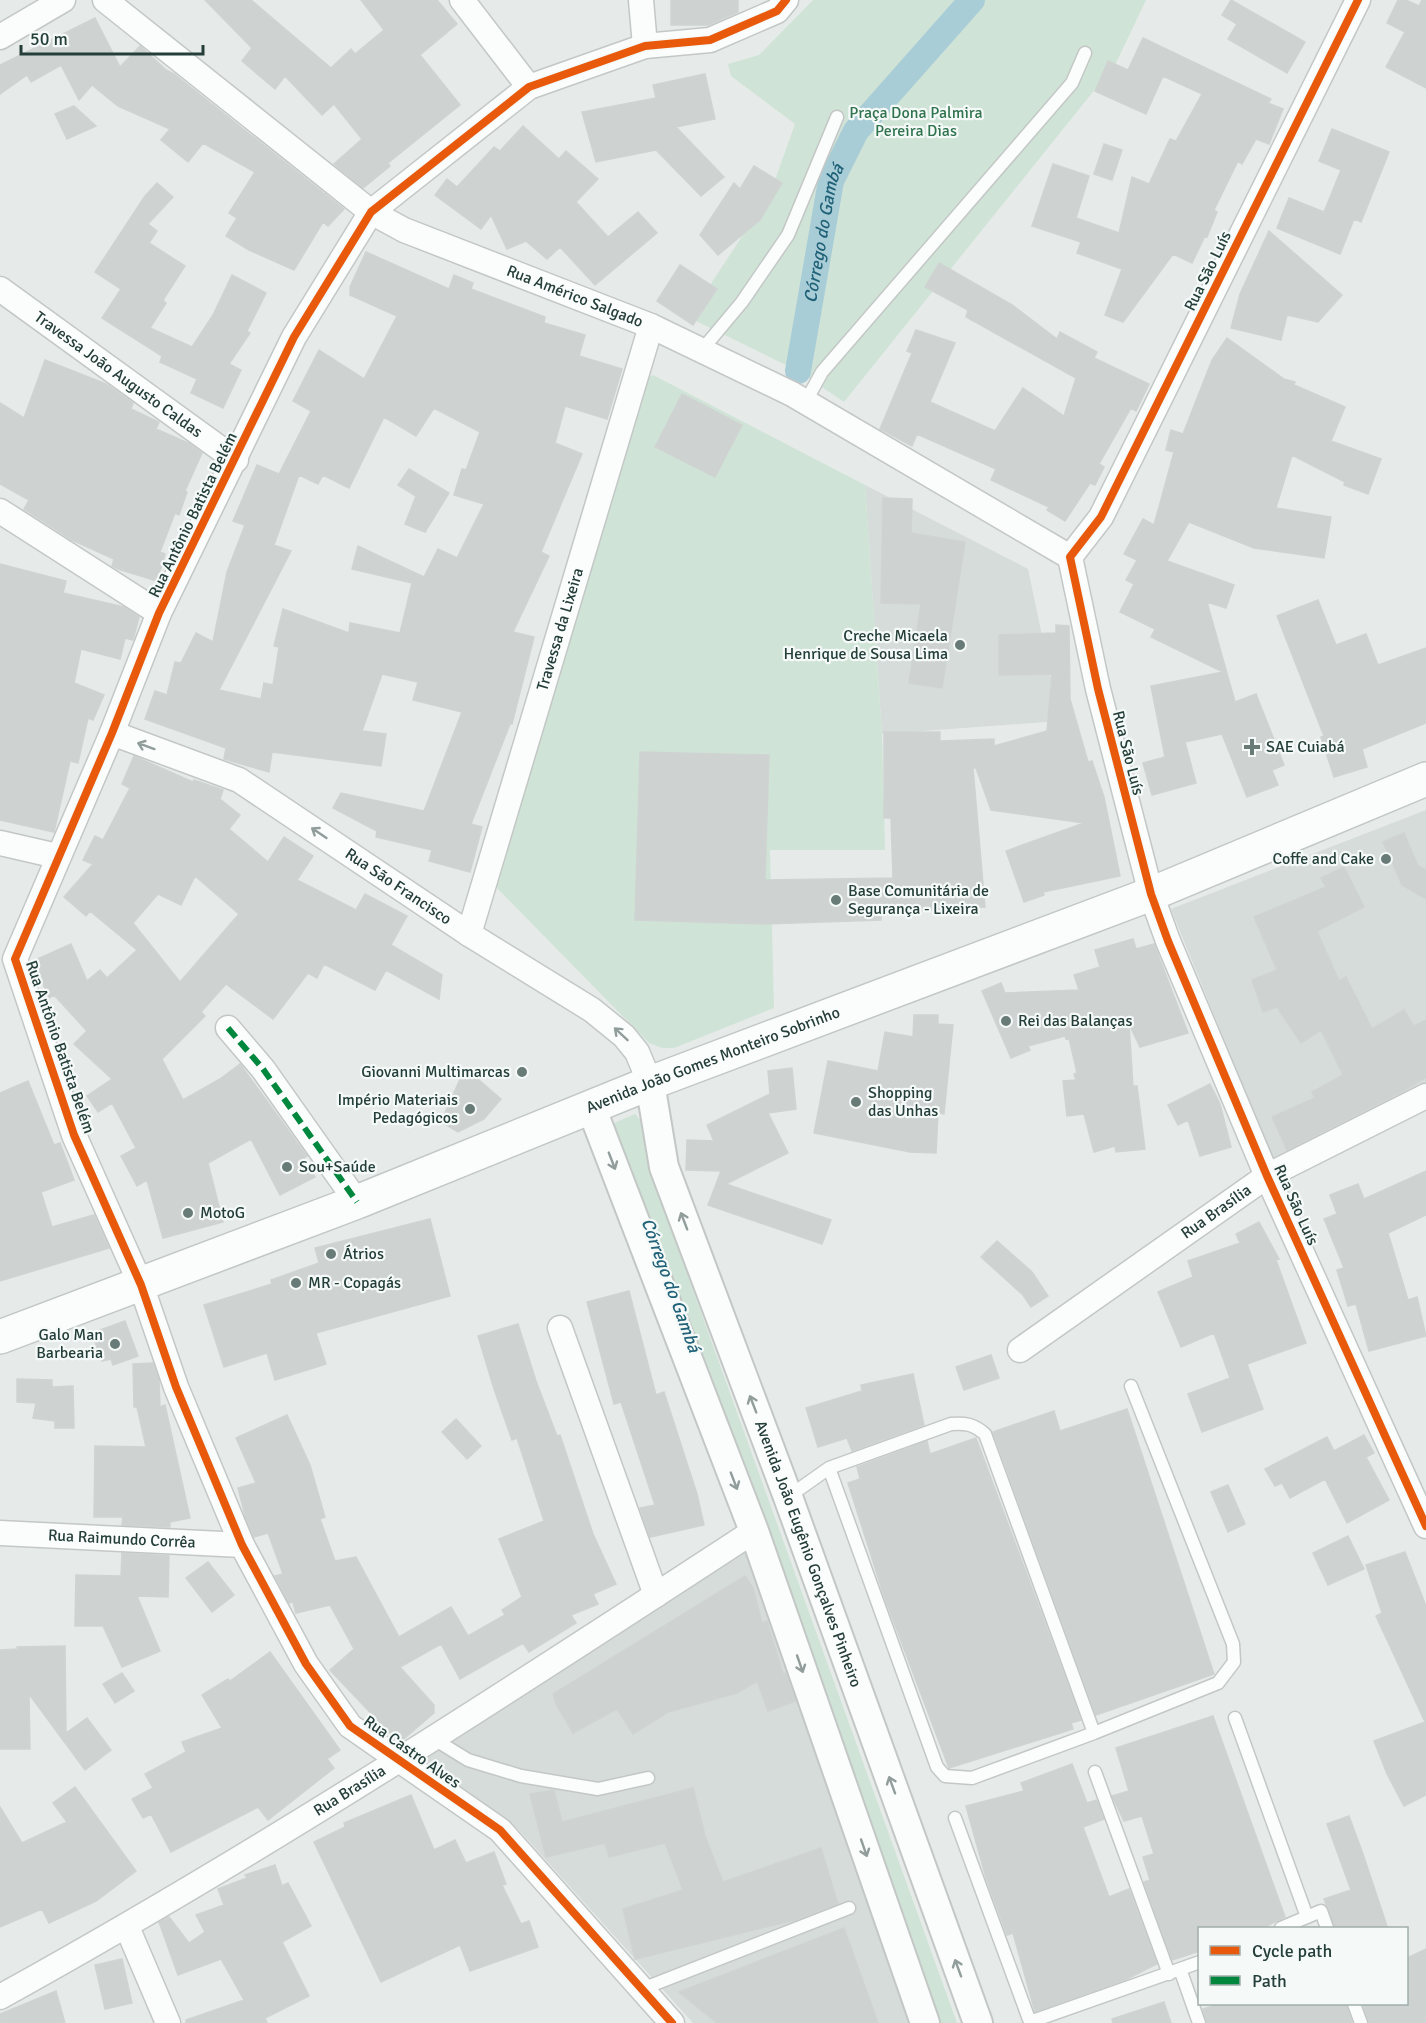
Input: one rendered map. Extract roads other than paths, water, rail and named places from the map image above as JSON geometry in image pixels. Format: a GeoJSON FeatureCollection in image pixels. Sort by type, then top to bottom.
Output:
{"type":"FeatureCollection","features":[{"type":"Feature","properties":{"kind":"main road","name":"Avenida João Gomes Monteiro Sobrinho"},"geometry":{"type":"LineString","coordinates":[[0,1337],[357,1202],[650,1083],[1151,894],[1426,779]]}},
{"type":"Feature","properties":{"kind":"street"},"geometry":{"type":"LineString","coordinates":[[0,37],[63,0]]}},
{"type":"Feature","properties":{"kind":"street","name":"Rua Américo Salgado"},"geometry":{"type":"LineString","coordinates":[[105,0],[371,212],[404,230],[651,326],[805,403],[1070,557]]}},
{"type":"Feature","properties":{"kind":"street"},"geometry":{"type":"LineString","coordinates":[[462,0],[529,87]]}},
{"type":"Feature","properties":{"kind":"street"},"geometry":{"type":"LineString","coordinates":[[642,0],[645,46]]}},
{"type":"Feature","properties":{"kind":"street","name":"Rua Antônio Batista Belém"},"geometry":{"type":"LineString","coordinates":[[141,1284],[74,1135],[7,957],[57,856],[112,733],[159,613],[236,460],[294,337],[371,212],[529,87],[645,46],[710,40],[777,10],[786,0]]}},
{"type":"Feature","properties":{"kind":"street","name":"Rua São Luís"},"geometry":{"type":"LineString","coordinates":[[1358,0],[1101,517],[1070,557],[1098,689],[1151,894],[1168,941],[1267,1176],[1426,1526]]}},
{"type":"Feature","properties":{"kind":"street","name":"Travessa João Augusto Caldas"},"geometry":{"type":"LineString","coordinates":[[0,289],[236,460]]}},
{"type":"Feature","properties":{"kind":"street","name":"Travessa da Lixeira"},"geometry":{"type":"LineString","coordinates":[[470,934],[651,326]]}},
{"type":"Feature","properties":{"kind":"street"},"geometry":{"type":"LineString","coordinates":[[0,511],[159,613]]}},
{"type":"Feature","properties":{"kind":"street","name":"Rua São Francisco"},"geometry":{"type":"LineString","coordinates":[[112,733],[240,780],[470,934],[592,1010],[624,1035],[637,1052],[650,1083]]}},
{"type":"Feature","properties":{"kind":"street"},"geometry":{"type":"LineString","coordinates":[[0,843],[57,856]]}},
{"type":"Feature","properties":{"kind":"street"},"geometry":{"type":"LineString","coordinates":[[228,1028],[262,1069],[357,1202]]}},
{"type":"Feature","properties":{"kind":"street","name":"Avenida João Eugênio Gonçalves Pinheiro"},"geometry":{"type":"LineString","coordinates":[[650,1083],[664,1167],[788,1497],[978,2023]]}},
{"type":"Feature","properties":{"kind":"street","name":"Rua Brasília"},"geometry":{"type":"LineString","coordinates":[[1020,1350],[1267,1176],[1426,1096]]}},
{"type":"Feature","properties":{"kind":"street"},"geometry":{"type":"LineString","coordinates":[[591,1107],[754,1531],[925,2023]]}},
{"type":"Feature","properties":{"kind":"street","name":"Rua Castro Alves"},"geometry":{"type":"LineString","coordinates":[[141,1284],[176,1387],[242,1545],[306,1664],[350,1726],[500,1830],[672,2023]]}},
{"type":"Feature","properties":{"kind":"street"},"geometry":{"type":"LineString","coordinates":[[560,1328],[656,1595]]}},
{"type":"Feature","properties":{"kind":"street","name":"Rua Brasília"},"geometry":{"type":"LineString","coordinates":[[0,1997],[127,1927],[401,1760],[754,1531]]}},
{"type":"Feature","properties":{"kind":"street","name":"Rua Raimundo Corrêa"},"geometry":{"type":"LineString","coordinates":[[0,1533],[242,1545]]}},
{"type":"Feature","properties":{"kind":"street"},"geometry":{"type":"LineString","coordinates":[[127,1927],[168,2023]]}},
{"type":"Feature","properties":{"kind":"lane"},"geometry":{"type":"LineString","coordinates":[[805,403],[822,372],[1072,83],[1084,53]]}},
{"type":"Feature","properties":{"kind":"lane"},"geometry":{"type":"LineString","coordinates":[[701,351],[742,302],[788,235],[837,117]]}},
{"type":"Feature","properties":{"kind":"lane"},"geometry":{"type":"LineString","coordinates":[[829,1468],[937,1767],[945,1776],[972,1778],[1094,1733],[1218,1683],[1234,1662],[1233,1644],[1131,1386]]}},
{"type":"Feature","properties":{"kind":"lane"},"geometry":{"type":"LineString","coordinates":[[788,1497],[829,1468],[951,1424],[967,1423],[975,1426],[985,1434],[1094,1733]]}},
{"type":"Feature","properties":{"kind":"lane"},"geometry":{"type":"LineString","coordinates":[[1235,1718],[1308,1917]]}},
{"type":"Feature","properties":{"kind":"lane"},"geometry":{"type":"LineString","coordinates":[[434,1739],[468,1760],[491,1769],[562,1784],[598,1789],[648,1778]]}},
{"type":"Feature","properties":{"kind":"lane"},"geometry":{"type":"LineString","coordinates":[[1095,1772],[1175,1972],[1199,2023]]}},
{"type":"Feature","properties":{"kind":"lane"},"geometry":{"type":"LineString","coordinates":[[955,1818],[1029,2022],[1198,1963]]}},
{"type":"Feature","properties":{"kind":"lane"},"geometry":{"type":"LineString","coordinates":[[642,1989],[849,1908]]}},
{"type":"Feature","properties":{"kind":"lane"},"geometry":{"type":"LineString","coordinates":[[1286,1927],[1321,1911],[1326,1927]]}},
{"type":"Feature","properties":{"kind":"lane"},"geometry":{"type":"LineString","coordinates":[[1354,2005],[1361,2023]]}},
{"type":"Feature","properties":{"kind":"waterway","name":"Córrego do Gambá"},"geometry":{"type":"LineString","coordinates":[[798,371],[831,181],[856,131],[972,0]]}},
{"type":"Feature","properties":{"kind":"place","name":"Creche Micaela Henrique de Sousa Lima"},"geometry":{"type":"Point","coordinates":[960,645]}},
{"type":"Feature","properties":{"kind":"place","name":"SAE Cuiabá"},"geometry":{"type":"Point","coordinates":[1252,747]}},
{"type":"Feature","properties":{"kind":"place","name":"Coffe and Cake"},"geometry":{"type":"Point","coordinates":[1386,859]}},
{"type":"Feature","properties":{"kind":"place","name":"Base Comunitária de Segurança - Lixeira"},"geometry":{"type":"Point","coordinates":[836,900]}},
{"type":"Feature","properties":{"kind":"place","name":"Rei das Balanças"},"geometry":{"type":"Point","coordinates":[1006,1021]}},
{"type":"Feature","properties":{"kind":"place","name":"Giovanni Multimarcas"},"geometry":{"type":"Point","coordinates":[522,1072]}},
{"type":"Feature","properties":{"kind":"place","name":"Shopping das Unhas"},"geometry":{"type":"Point","coordinates":[856,1102]}},
{"type":"Feature","properties":{"kind":"place","name":"Império Materiais Pedagógicos"},"geometry":{"type":"Point","coordinates":[470,1109]}},
{"type":"Feature","properties":{"kind":"place","name":"Sou+Saúde"},"geometry":{"type":"Point","coordinates":[287,1167]}},
{"type":"Feature","properties":{"kind":"place","name":"MotoG"},"geometry":{"type":"Point","coordinates":[188,1213]}},
{"type":"Feature","properties":{"kind":"place","name":"Átrios"},"geometry":{"type":"Point","coordinates":[331,1254]}},
{"type":"Feature","properties":{"kind":"place","name":"MR - Copagás"},"geometry":{"type":"Point","coordinates":[296,1283]}},
{"type":"Feature","properties":{"kind":"place","name":"Galo Man Barbearia"},"geometry":{"type":"Point","coordinates":[115,1344]}},
{"type":"Feature","properties":{"kind":"park label","name":"Praça Dona Palmira Pereira Dias"},"geometry":{"type":"Point","coordinates":[916,122]}}]}
